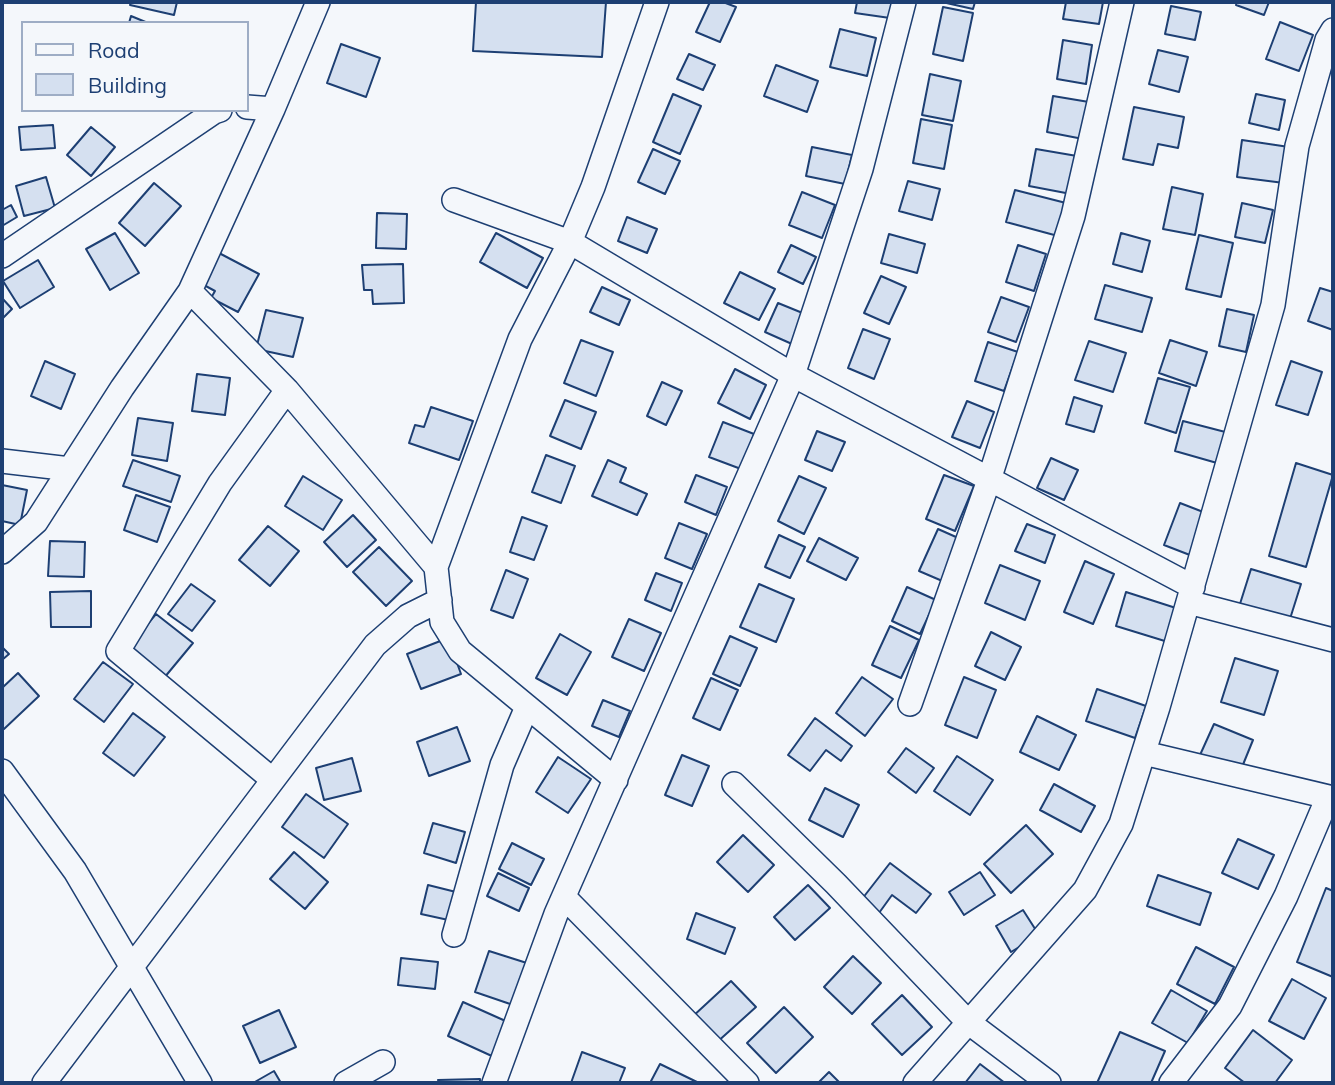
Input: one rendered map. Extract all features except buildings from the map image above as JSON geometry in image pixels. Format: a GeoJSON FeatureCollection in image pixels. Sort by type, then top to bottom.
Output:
{"type":"FeatureCollection","features":[{"type":"Feature","properties":{"kind":"street"},"geometry":{"type":"LineString","coordinates":[[616,780],[460,651],[442,622],[436,567],[520,339],[570,242],[593,187],[657,2]]}},
{"type":"Feature","properties":{"kind":"street"},"geometry":{"type":"LineString","coordinates":[[494,1083],[564,897],[793,375],[861,169],[904,2]]}},
{"type":"Feature","properties":{"kind":"street"},"geometry":{"type":"LineString","coordinates":[[910,704],[989,480],[1073,216],[1122,2]]}},
{"type":"Feature","properties":{"kind":"street"},"geometry":{"type":"LineString","coordinates":[[2,552],[36,522],[190,291],[273,109],[314,4]]}},
{"type":"Feature","properties":{"kind":"street"},"geometry":{"type":"LineString","coordinates":[[915,1083],[1085,890],[1121,824],[1191,594],[1273,304],[1297,146],[1327,40],[1333,30]]}},
{"type":"Feature","properties":{"kind":"street"},"geometry":{"type":"LineString","coordinates":[[248,107],[273,109]]}},
{"type":"Feature","properties":{"kind":"street"},"geometry":{"type":"LineString","coordinates":[[2,256],[214,112]]}},
{"type":"Feature","properties":{"kind":"street"},"geometry":{"type":"LineString","coordinates":[[454,200],[570,242],[793,375],[989,480],[1191,594],[1333,640]]}},
{"type":"Feature","properties":{"kind":"street"},"geometry":{"type":"LineString","coordinates":[[190,291],[287,390],[436,567]]}},
{"type":"Feature","properties":{"kind":"street"},"geometry":{"type":"LineString","coordinates":[[273,780],[118,652],[220,483],[287,390]]}},
{"type":"Feature","properties":{"kind":"street"},"geometry":{"type":"LineString","coordinates":[[2,461],[70,469]]}},
{"type":"Feature","properties":{"kind":"street"},"geometry":{"type":"LineString","coordinates":[[44,1083],[375,645],[408,616],[440,600]]}},
{"type":"Feature","properties":{"kind":"street"},"geometry":{"type":"LineString","coordinates":[[454,935],[502,765],[527,707]]}},
{"type":"Feature","properties":{"kind":"street"},"geometry":{"type":"LineString","coordinates":[[1144,753],[1331,798],[1286,896],[1230,1006],[1171,1083]]}},
{"type":"Feature","properties":{"kind":"street"},"geometry":{"type":"LineString","coordinates":[[2,771],[75,871],[200,1083]]}},
{"type":"Feature","properties":{"kind":"street"},"geometry":{"type":"LineString","coordinates":[[734,784],[836,884],[968,1022],[1049,1083]]}},
{"type":"Feature","properties":{"kind":"street"},"geometry":{"type":"LineString","coordinates":[[564,897],[747,1083]]}},
{"type":"Feature","properties":{"kind":"street"},"geometry":{"type":"LineString","coordinates":[[346,1083],[383,1062]]}}]}
